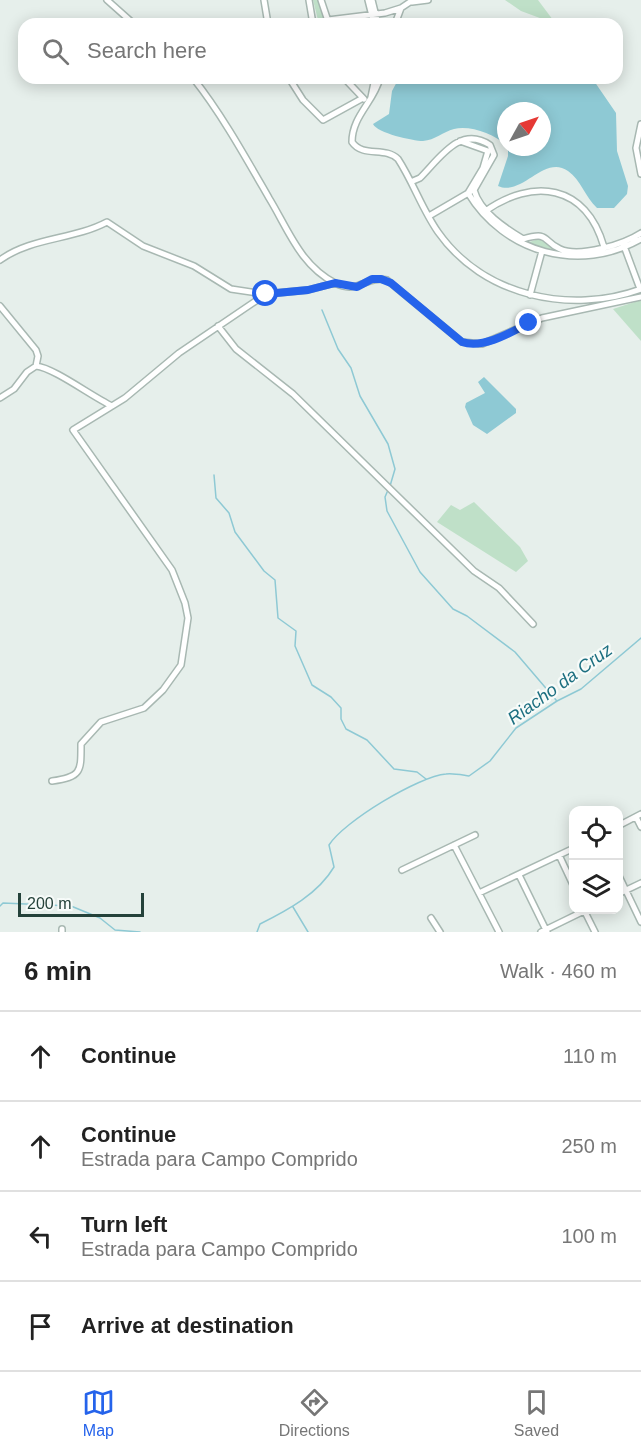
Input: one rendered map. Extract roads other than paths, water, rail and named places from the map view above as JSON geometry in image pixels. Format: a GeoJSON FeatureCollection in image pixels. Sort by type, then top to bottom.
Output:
{"type":"FeatureCollection","features":[{"type":"Feature","properties":{"kind":"street"},"geometry":{"type":"LineString","coordinates":[[107,0],[127,18]]}},
{"type":"Feature","properties":{"kind":"street"},"geometry":{"type":"LineString","coordinates":[[264,0],[267,18]]}},
{"type":"Feature","properties":{"kind":"street"},"geometry":{"type":"LineString","coordinates":[[309,0],[312,18]]}},
{"type":"Feature","properties":{"kind":"street"},"geometry":{"type":"LineString","coordinates":[[321,0],[328,18]]}},
{"type":"Feature","properties":{"kind":"street"},"geometry":{"type":"LineString","coordinates":[[370,0],[375,18]]}},
{"type":"Feature","properties":{"kind":"street"},"geometry":{"type":"LineString","coordinates":[[349,18],[385,13],[415,1],[428,0]]}},
{"type":"Feature","properties":{"kind":"street"},"geometry":{"type":"LineString","coordinates":[[397,18],[401,8]]}},
{"type":"Feature","properties":{"kind":"street"},"geometry":{"type":"LineString","coordinates":[[385,13],[392,18]]}},
{"type":"Feature","properties":{"kind":"street"},"geometry":{"type":"LineString","coordinates":[[197,84],[258,179],[295,246],[319,272],[335,283],[357,287],[372,279],[387,280],[462,342],[469,345],[488,342],[542,318],[641,297]]}},
{"type":"Feature","properties":{"kind":"street"},"geometry":{"type":"LineString","coordinates":[[293,84],[303,100],[322,120],[363,98]]}},
{"type":"Feature","properties":{"kind":"street"},"geometry":{"type":"LineString","coordinates":[[350,84],[369,101]]}},
{"type":"Feature","properties":{"kind":"street"},"geometry":{"type":"LineString","coordinates":[[369,101],[373,84]]}},
{"type":"Feature","properties":{"kind":"street"},"geometry":{"type":"LineString","coordinates":[[377,84],[354,129],[354,145],[361,150],[395,155],[413,181],[429,216],[448,243],[477,270],[504,285],[530,295],[556,300],[587,301],[624,295],[641,289],[624,245]]}},
{"type":"Feature","properties":{"kind":"street"},"geometry":{"type":"LineString","coordinates":[[640,127],[636,155],[641,174]]}},
{"type":"Feature","properties":{"kind":"street"},"geometry":{"type":"LineString","coordinates":[[413,181],[420,178],[459,141],[478,146],[487,150],[491,155]]}},
{"type":"Feature","properties":{"kind":"street"},"geometry":{"type":"LineString","coordinates":[[429,216],[474,190],[491,155]]}},
{"type":"Feature","properties":{"kind":"street"},"geometry":{"type":"LineString","coordinates":[[468,193],[491,155]]}},
{"type":"Feature","properties":{"kind":"street"},"geometry":{"type":"LineString","coordinates":[[474,190],[484,212]]}},
{"type":"Feature","properties":{"kind":"street"},"geometry":{"type":"LineString","coordinates":[[484,212],[523,191],[556,192],[569,198],[588,213],[598,230],[604,248]]}},
{"type":"Feature","properties":{"kind":"street"},"geometry":{"type":"LineString","coordinates":[[468,193],[484,212],[522,241],[542,251],[581,251],[624,245],[641,233]]}},
{"type":"Feature","properties":{"kind":"street"},"geometry":{"type":"LineString","coordinates":[[0,260],[20,247],[89,231],[107,222],[143,246],[194,266],[231,289],[266,294],[308,290],[335,283]]}},
{"type":"Feature","properties":{"kind":"street"},"geometry":{"type":"LineString","coordinates":[[522,241],[544,237],[558,252],[582,257],[641,239]]}},
{"type":"Feature","properties":{"kind":"street"},"geometry":{"type":"LineString","coordinates":[[530,295],[542,251]]}},
{"type":"Feature","properties":{"kind":"street"},"geometry":{"type":"LineString","coordinates":[[52,781],[68,779],[76,774],[82,764],[81,744],[101,722],[136,711],[152,702],[177,673],[182,657],[188,611],[172,570],[73,430],[112,406],[218,326],[266,294]]}},
{"type":"Feature","properties":{"kind":"street"},"geometry":{"type":"LineString","coordinates":[[0,306],[36,350],[38,356],[36,366],[27,372],[14,389],[0,398]]}},
{"type":"Feature","properties":{"kind":"street"},"geometry":{"type":"LineString","coordinates":[[218,326],[236,349],[293,394],[474,571],[506,594],[533,624]]}},
{"type":"Feature","properties":{"kind":"street"},"geometry":{"type":"LineString","coordinates":[[36,366],[50,369],[91,397],[112,406]]}},
{"type":"Feature","properties":{"kind":"street"},"geometry":{"type":"LineString","coordinates":[[623,823],[638,815],[641,827]]}},
{"type":"Feature","properties":{"kind":"street"},"geometry":{"type":"LineString","coordinates":[[402,870],[475,835]]}},
{"type":"Feature","properties":{"kind":"street"},"geometry":{"type":"LineString","coordinates":[[454,845],[499,932]]}},
{"type":"Feature","properties":{"kind":"street"},"geometry":{"type":"LineString","coordinates":[[479,893],[569,851]]}},
{"type":"Feature","properties":{"kind":"street"},"geometry":{"type":"LineString","coordinates":[[559,855],[569,878]]}},
{"type":"Feature","properties":{"kind":"street"},"geometry":{"type":"LineString","coordinates":[[519,875],[545,931],[577,914]]}},
{"type":"Feature","properties":{"kind":"street"},"geometry":{"type":"LineString","coordinates":[[623,883],[641,922]]}},
{"type":"Feature","properties":{"kind":"street"},"geometry":{"type":"LineString","coordinates":[[623,892],[641,883]]}},
{"type":"Feature","properties":{"kind":"street"},"geometry":{"type":"LineString","coordinates":[[587,914],[595,932]]}},
{"type":"Feature","properties":{"kind":"street"},"geometry":{"type":"LineString","coordinates":[[431,918],[440,932]]}},
{"type":"Feature","properties":{"kind":"water"},"geometry":{"type":"Polygon","coordinates":[[[396,84],[596,84],[616,113],[617,151],[628,186],[627,194],[614,208],[597,208],[572,175],[559,167],[542,171],[516,186],[507,188],[498,186],[508,156],[551,156],[551,102],[497,102],[497,139],[467,128],[454,129],[423,141],[404,138],[381,130],[373,124],[389,114],[392,91],[396,84]]]}},
{"type":"Feature","properties":{"kind":"water"},"geometry":{"type":"Polygon","coordinates":[[[484,377],[516,409],[516,413],[487,434],[473,425],[465,407],[466,403],[485,393],[478,382],[484,377]]]}},
{"type":"Feature","properties":{"kind":"waterway"},"geometry":{"type":"LineString","coordinates":[[322,310],[338,349],[351,368],[360,396],[388,444],[395,469],[390,486]]}},
{"type":"Feature","properties":{"kind":"waterway"},"geometry":{"type":"LineString","coordinates":[[214,475],[216,498],[229,513],[235,532],[264,571],[275,580],[278,618],[296,631],[295,646],[312,685],[331,697],[341,708],[341,719],[346,729],[367,740],[394,769],[417,772],[426,779]]}},
{"type":"Feature","properties":{"kind":"waterway"},"geometry":{"type":"LineString","coordinates":[[388,490],[385,497],[387,511],[420,572],[453,609],[467,616],[515,652],[556,700]]}},
{"type":"Feature","properties":{"kind":"waterway","name":"Riacho da Cruz"},"geometry":{"type":"LineString","coordinates":[[257,932],[260,924],[302,900],[327,877],[334,867],[329,845],[349,824],[401,791],[418,783],[446,774],[469,776],[490,761],[516,728],[557,701],[581,689],[641,638]]}},
{"type":"Feature","properties":{"kind":"waterway","name":"Riacho da Cruz"},"geometry":{"type":"LineString","coordinates":[[0,906],[3,903],[71,906],[100,918],[115,930],[140,932]]}},
{"type":"Feature","properties":{"kind":"waterway"},"geometry":{"type":"LineString","coordinates":[[293,907],[308,932]]}}]}
